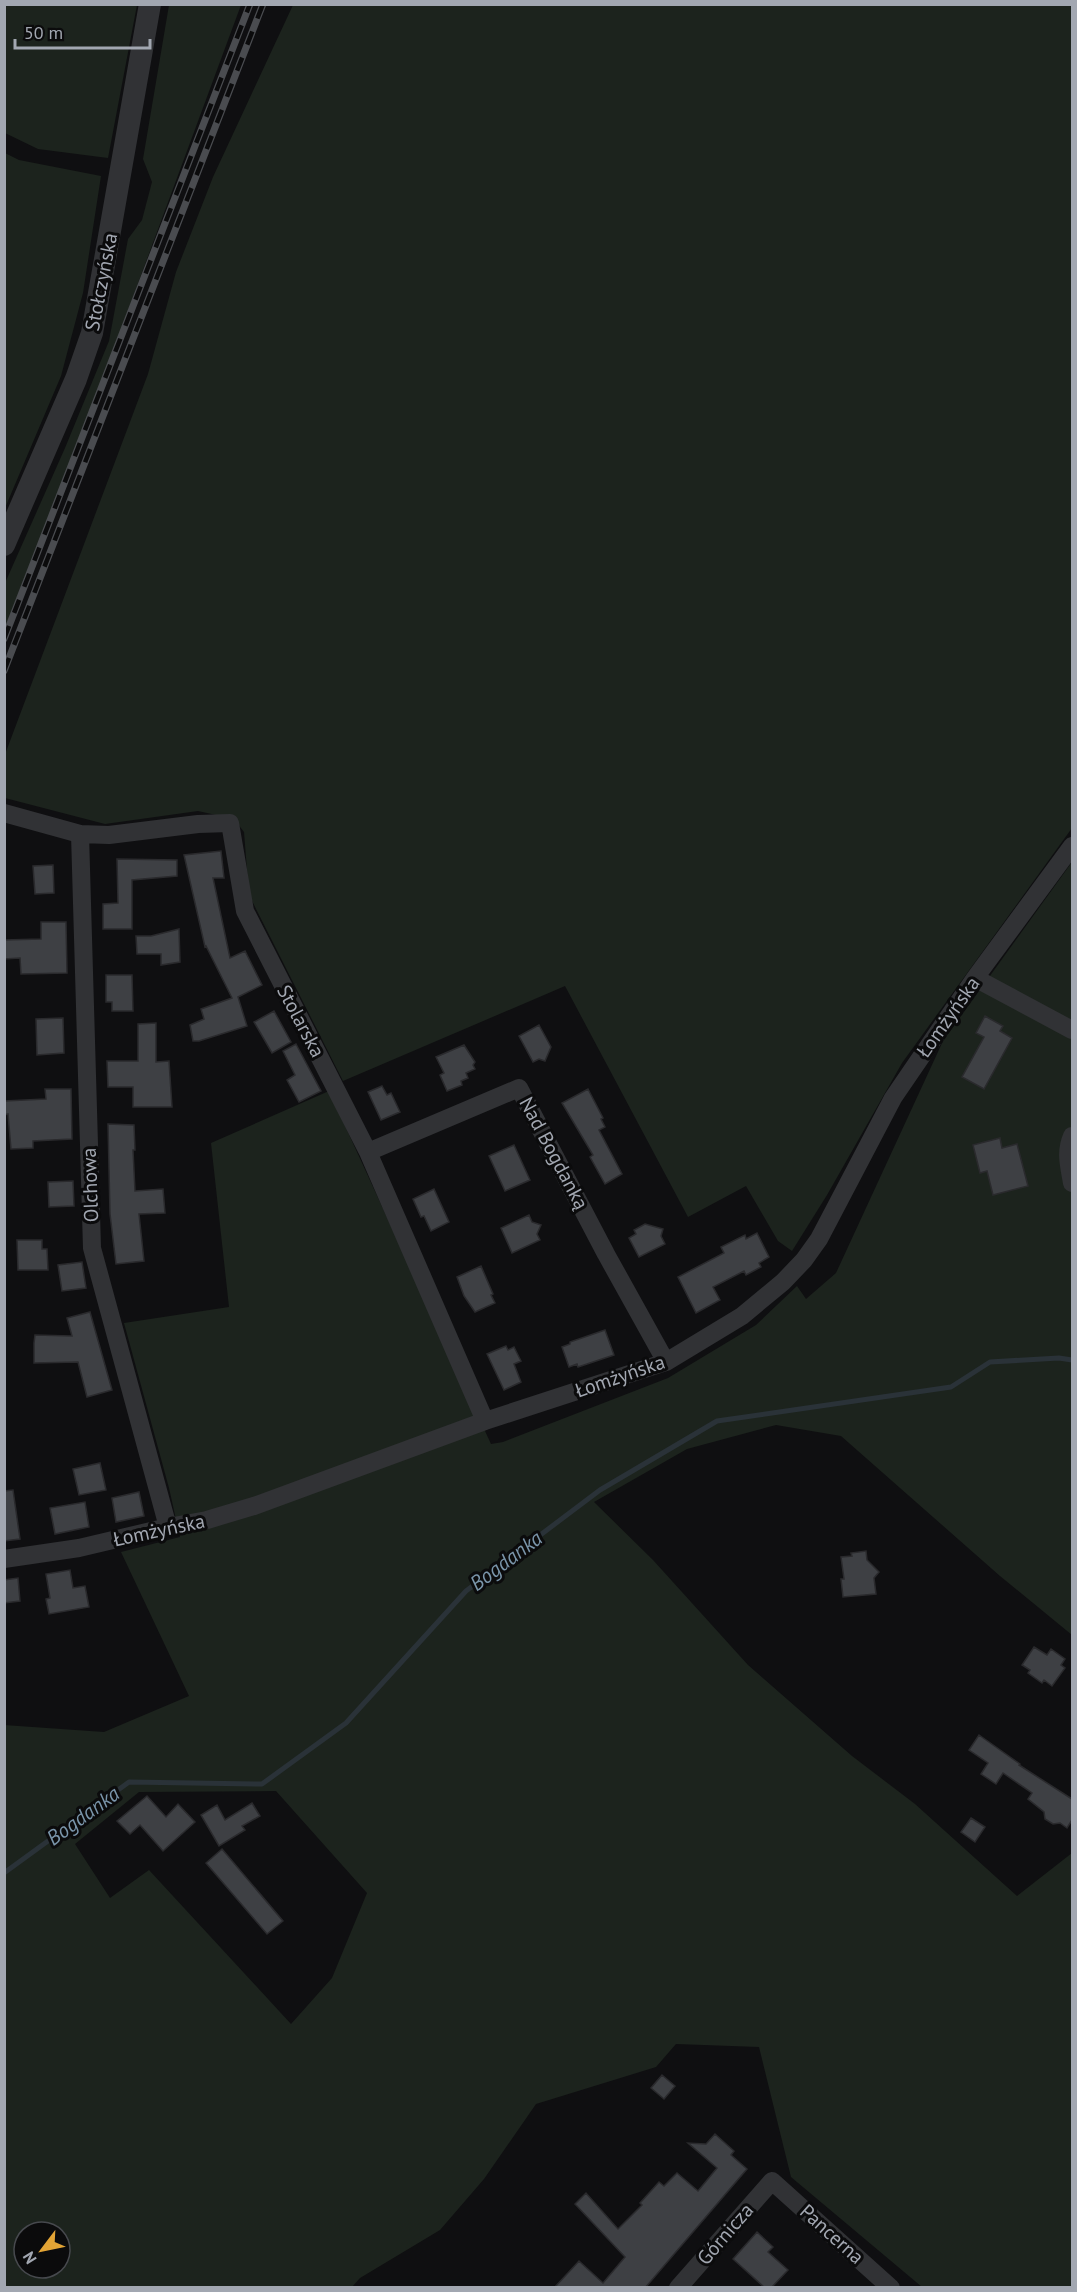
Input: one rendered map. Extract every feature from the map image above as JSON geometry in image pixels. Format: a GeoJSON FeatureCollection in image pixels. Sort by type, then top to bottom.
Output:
{"type":"FeatureCollection","features":[{"type":"Feature","properties":{"kind":"street","name":"Stołczyńska"},"geometry":{"type":"LineString","coordinates":[[4,545],[80,369],[92,333],[150,4]]}},
{"type":"Feature","properties":{"kind":"street","name":"Stolarska"},"geometry":{"type":"LineString","coordinates":[[4,813],[80,834],[109,835],[198,824],[230,823],[245,911],[369,1152],[485,1421]]}},
{"type":"Feature","properties":{"kind":"street","name":"Olchowa"},"geometry":{"type":"LineString","coordinates":[[80,834],[92,1248],[168,1527]]}},
{"type":"Feature","properties":{"kind":"street","name":"Łomżyńska"},"geometry":{"type":"LineString","coordinates":[[4,1559],[79,1548],[207,1520],[254,1506],[485,1421],[666,1362],[742,1316],[783,1282],[804,1260],[819,1239],[893,1098],[975,978],[1072,846]]}},
{"type":"Feature","properties":{"kind":"street"},"geometry":{"type":"LineString","coordinates":[[975,978],[1072,1030]]}},
{"type":"Feature","properties":{"kind":"street","name":"Nad Bogdanką"},"geometry":{"type":"LineString","coordinates":[[369,1152],[519,1088],[666,1362]]}},
{"type":"Feature","properties":{"kind":"street"},"geometry":{"type":"LineString","coordinates":[[1072,1136],[1068,1148],[1072,1183]]}},
{"type":"Feature","properties":{"kind":"street","name":"Górnicza"},"geometry":{"type":"LineString","coordinates":[[678,2288],[772,2181]]}},
{"type":"Feature","properties":{"kind":"street","name":"Pancerna"},"geometry":{"type":"LineString","coordinates":[[772,2181],[891,2288]]}},
{"type":"Feature","properties":{"kind":"shaded area"},"geometry":{"type":"Polygon","coordinates":[[[4,5],[137,5],[108,158],[38,149],[5,133],[4,5]]]}},
{"type":"Feature","properties":{"kind":"shaded area"},"geometry":{"type":"Polygon","coordinates":[[[169,5],[241,5],[110,359],[5,628],[5,583],[65,448],[109,341],[128,239],[142,220],[152,182],[143,159],[169,5]]]}},
{"type":"Feature","properties":{"kind":"shaded area"},"geometry":{"type":"Polygon","coordinates":[[[293,5],[1072,5],[1072,828],[902,1063],[827,1195],[792,1251],[778,1241],[746,1186],[688,1217],[565,986],[343,1081],[249,895],[244,832],[234,819],[198,811],[105,824],[5,798],[4,757],[148,374],[176,272],[213,177],[293,5]]]}},
{"type":"Feature","properties":{"kind":"shaded area"},"geometry":{"type":"Polygon","coordinates":[[[5,153],[19,160],[101,176],[83,293],[61,376],[5,508],[5,153]]]}},
{"type":"Feature","properties":{"kind":"shaded area"},"geometry":{"type":"Polygon","coordinates":[[[1072,862],[1072,1635],[1000,1576],[841,1436],[776,1425],[687,1449],[594,1502],[653,1560],[748,1665],[852,1756],[915,1804],[1017,1896],[1072,1853],[1072,2287],[922,2287],[791,2177],[759,2047],[676,2044],[656,2067],[536,2104],[484,2179],[440,2230],[360,2278],[352,2287],[5,2287],[4,1725],[104,1732],[189,1696],[121,1552],[180,1537],[124,1323],[229,1307],[211,1143],[329,1091],[491,1444],[503,1442],[668,1378],[756,1325],[797,1286],[806,1299],[836,1273],[943,1041],[1072,862]],[[276,1791],[139,1792],[75,1844],[110,1898],[149,1870],[291,2024],[332,1978],[367,1893],[276,1791]]]}},
{"type":"Feature","properties":{"kind":"building"},"geometry":{"type":"Polygon","coordinates":[[[221,851],[224,878],[213,878],[230,958],[245,951],[262,985],[238,997],[247,1026],[193,1041],[190,1025],[204,1019],[201,1009],[232,998],[205,947],[184,855],[221,851]]]}},
{"type":"Feature","properties":{"kind":"building"},"geometry":{"type":"Polygon","coordinates":[[[117,859],[177,860],[177,876],[132,880],[132,929],[103,929],[103,904],[118,903],[117,859]]]}},
{"type":"Feature","properties":{"kind":"building"},"geometry":{"type":"Polygon","coordinates":[[[53,865],[54,893],[35,894],[33,866],[53,865]]]}},
{"type":"Feature","properties":{"kind":"building"},"geometry":{"type":"Polygon","coordinates":[[[41,922],[66,922],[67,973],[21,974],[20,958],[4,959],[4,940],[41,939],[41,922]]]}},
{"type":"Feature","properties":{"kind":"building"},"geometry":{"type":"Polygon","coordinates":[[[179,929],[180,962],[161,965],[161,954],[137,954],[136,936],[151,936],[179,929]]]}},
{"type":"Feature","properties":{"kind":"building"},"geometry":{"type":"Polygon","coordinates":[[[106,975],[132,975],[133,1011],[112,1011],[112,1002],[106,1002],[106,975]]]}},
{"type":"Feature","properties":{"kind":"building"},"geometry":{"type":"Polygon","coordinates":[[[274,1011],[291,1042],[272,1053],[254,1022],[274,1011]]]}},
{"type":"Feature","properties":{"kind":"building"},"geometry":{"type":"Polygon","coordinates":[[[985,1016],[1003,1026],[1000,1031],[1012,1038],[984,1089],[962,1077],[984,1037],[976,1033],[985,1016]]]}},
{"type":"Feature","properties":{"kind":"building"},"geometry":{"type":"Polygon","coordinates":[[[63,1018],[64,1053],[37,1055],[36,1019],[63,1018]]]}},
{"type":"Feature","properties":{"kind":"building"},"geometry":{"type":"Polygon","coordinates":[[[156,1023],[156,1062],[169,1061],[172,1107],[133,1107],[133,1087],[108,1087],[107,1061],[138,1061],[138,1024],[156,1023]]]}},
{"type":"Feature","properties":{"kind":"building"},"geometry":{"type":"Polygon","coordinates":[[[539,1025],[551,1047],[545,1061],[539,1059],[533,1062],[519,1036],[539,1025]]]}},
{"type":"Feature","properties":{"kind":"building"},"geometry":{"type":"Polygon","coordinates":[[[296,1044],[321,1091],[299,1102],[287,1080],[295,1075],[283,1051],[296,1044]]]}},
{"type":"Feature","properties":{"kind":"building"},"geometry":{"type":"Polygon","coordinates":[[[464,1045],[475,1062],[473,1065],[475,1069],[466,1073],[468,1078],[461,1081],[462,1085],[447,1091],[440,1075],[444,1073],[436,1057],[464,1045]]]}},
{"type":"Feature","properties":{"kind":"building"},"geometry":{"type":"Polygon","coordinates":[[[382,1086],[387,1095],[391,1093],[400,1112],[381,1120],[368,1092],[382,1086]]]}},
{"type":"Feature","properties":{"kind":"building"},"geometry":{"type":"Polygon","coordinates":[[[45,1089],[71,1089],[72,1139],[33,1141],[33,1148],[11,1149],[8,1114],[4,1115],[4,1101],[46,1099],[45,1089]]]}},
{"type":"Feature","properties":{"kind":"building"},"geometry":{"type":"Polygon","coordinates":[[[588,1089],[603,1118],[601,1119],[605,1127],[599,1130],[622,1174],[605,1184],[590,1157],[593,1155],[562,1103],[588,1089]]]}},
{"type":"Feature","properties":{"kind":"building"},"geometry":{"type":"Polygon","coordinates":[[[108,1124],[134,1125],[135,1191],[163,1189],[165,1213],[139,1214],[144,1261],[116,1264],[110,1214],[108,1124]]]}},
{"type":"Feature","properties":{"kind":"building"},"geometry":{"type":"Polygon","coordinates":[[[1000,1138],[1002,1148],[1017,1144],[1028,1186],[993,1195],[987,1171],[980,1173],[973,1145],[1000,1138]]]}},
{"type":"Feature","properties":{"kind":"building"},"geometry":{"type":"Polygon","coordinates":[[[514,1145],[530,1180],[505,1191],[489,1156],[514,1145]]]}},
{"type":"Feature","properties":{"kind":"building"},"geometry":{"type":"Polygon","coordinates":[[[73,1181],[74,1206],[49,1207],[48,1182],[73,1181]]]}},
{"type":"Feature","properties":{"kind":"building"},"geometry":{"type":"Polygon","coordinates":[[[434,1189],[449,1222],[431,1231],[424,1216],[421,1217],[413,1199],[434,1189]]]}},
{"type":"Feature","properties":{"kind":"building"},"geometry":{"type":"Polygon","coordinates":[[[529,1215],[532,1222],[541,1225],[537,1234],[540,1240],[512,1253],[501,1228],[529,1215]]]}},
{"type":"Feature","properties":{"kind":"building"},"geometry":{"type":"Polygon","coordinates":[[[645,1224],[663,1229],[661,1236],[665,1244],[639,1257],[629,1238],[636,1234],[634,1230],[645,1224]]]}},
{"type":"Feature","properties":{"kind":"building"},"geometry":{"type":"Polygon","coordinates":[[[757,1233],[769,1257],[759,1263],[761,1267],[746,1275],[744,1271],[713,1287],[720,1300],[696,1313],[678,1277],[724,1253],[721,1247],[745,1235],[746,1239],[757,1233]]]}},
{"type":"Feature","properties":{"kind":"building"},"geometry":{"type":"Polygon","coordinates":[[[17,1240],[42,1240],[42,1249],[47,1249],[48,1270],[18,1270],[17,1240]]]}},
{"type":"Feature","properties":{"kind":"building"},"geometry":{"type":"Polygon","coordinates":[[[82,1262],[86,1288],[62,1291],[58,1265],[82,1262]]]}},
{"type":"Feature","properties":{"kind":"building"},"geometry":{"type":"Polygon","coordinates":[[[481,1266],[495,1303],[475,1312],[464,1296],[457,1277],[481,1266]]]}},
{"type":"Feature","properties":{"kind":"building"},"geometry":{"type":"Polygon","coordinates":[[[90,1312],[112,1390],[87,1397],[78,1362],[34,1363],[34,1343],[35,1335],[72,1336],[67,1318],[90,1312]]]}},
{"type":"Feature","properties":{"kind":"building"},"geometry":{"type":"Polygon","coordinates":[[[605,1330],[614,1355],[578,1367],[577,1364],[569,1367],[562,1347],[605,1330]]]}},
{"type":"Feature","properties":{"kind":"building"},"geometry":{"type":"Polygon","coordinates":[[[506,1346],[508,1350],[514,1347],[521,1361],[514,1364],[521,1382],[504,1390],[487,1354],[506,1346]]]}},
{"type":"Feature","properties":{"kind":"building"},"geometry":{"type":"Polygon","coordinates":[[[100,1463],[106,1490],[79,1495],[73,1469],[100,1463]]]}},
{"type":"Feature","properties":{"kind":"building"},"geometry":{"type":"Polygon","coordinates":[[[13,1490],[20,1539],[4,1541],[4,1491],[13,1490]]]}},
{"type":"Feature","properties":{"kind":"building"},"geometry":{"type":"Polygon","coordinates":[[[139,1492],[144,1516],[116,1522],[112,1498],[139,1492]]]}},
{"type":"Feature","properties":{"kind":"building"},"geometry":{"type":"Polygon","coordinates":[[[85,1502],[89,1527],[55,1534],[50,1508],[85,1502]]]}},
{"type":"Feature","properties":{"kind":"building"},"geometry":{"type":"Polygon","coordinates":[[[866,1551],[867,1560],[879,1572],[874,1578],[876,1594],[843,1597],[841,1579],[844,1579],[841,1557],[866,1551]]]}},
{"type":"Feature","properties":{"kind":"building"},"geometry":{"type":"Polygon","coordinates":[[[70,1570],[73,1588],[85,1586],[89,1607],[49,1614],[46,1599],[50,1598],[46,1574],[70,1570]]]}},
{"type":"Feature","properties":{"kind":"building"},"geometry":{"type":"Polygon","coordinates":[[[18,1578],[20,1601],[4,1603],[4,1580],[18,1578]]]}},
{"type":"Feature","properties":{"kind":"building"},"geometry":{"type":"Polygon","coordinates":[[[1034,1647],[1047,1655],[1051,1649],[1065,1659],[1061,1665],[1065,1668],[1052,1686],[1044,1680],[1042,1683],[1028,1673],[1030,1670],[1022,1665],[1034,1647]]]}},
{"type":"Feature","properties":{"kind":"building"},"geometry":{"type":"Polygon","coordinates":[[[979,1735],[1019,1765],[1072,1799],[1072,1820],[1067,1828],[1060,1823],[1053,1824],[1045,1819],[1044,1812],[1028,1799],[1032,1793],[1003,1773],[996,1784],[981,1774],[988,1763],[969,1750],[979,1735]]]}},
{"type":"Feature","properties":{"kind":"building"},"geometry":{"type":"Polygon","coordinates":[[[147,1796],[166,1817],[178,1804],[195,1822],[163,1851],[140,1825],[130,1834],[117,1821],[147,1796]]]}},
{"type":"Feature","properties":{"kind":"building"},"geometry":{"type":"Polygon","coordinates":[[[252,1803],[260,1816],[242,1826],[245,1830],[219,1846],[201,1815],[217,1805],[225,1820],[252,1803]]]}},
{"type":"Feature","properties":{"kind":"building"},"geometry":{"type":"Polygon","coordinates":[[[971,1818],[985,1827],[975,1842],[961,1832],[971,1818]]]}},
{"type":"Feature","properties":{"kind":"building"},"geometry":{"type":"Polygon","coordinates":[[[222,1849],[283,1921],[267,1934],[206,1863],[222,1849]]]}},
{"type":"Feature","properties":{"kind":"building"},"geometry":{"type":"Polygon","coordinates":[[[662,2075],[675,2086],[664,2099],[651,2088],[662,2075]]]}},
{"type":"Feature","properties":{"kind":"building"},"geometry":{"type":"Polygon","coordinates":[[[715,2134],[734,2151],[731,2155],[747,2169],[645,2288],[554,2288],[579,2261],[603,2283],[625,2257],[575,2204],[586,2193],[618,2229],[642,2205],[640,2203],[659,2182],[664,2186],[677,2173],[698,2191],[717,2168],[688,2143],[706,2144],[715,2134]]]}},
{"type":"Feature","properties":{"kind":"building"},"geometry":{"type":"Polygon","coordinates":[[[757,2232],[773,2247],[768,2252],[788,2270],[771,2288],[765,2288],[733,2259],[757,2232]]]}},
{"type":"Feature","properties":{"kind":"waterway","name":"Bogdanka"},"geometry":{"type":"LineString","coordinates":[[4,1873],[129,1782],[262,1784],[346,1723],[466,1591],[600,1490],[717,1421],[951,1387],[990,1362],[1059,1358],[1072,1360]]}},
{"type":"Feature","properties":{"kind":"railway"},"geometry":{"type":"LineString","coordinates":[[4,639],[250,4]]}},
{"type":"Feature","properties":{"kind":"railway"},"geometry":{"type":"LineString","coordinates":[[4,671],[263,4]]}}]}
